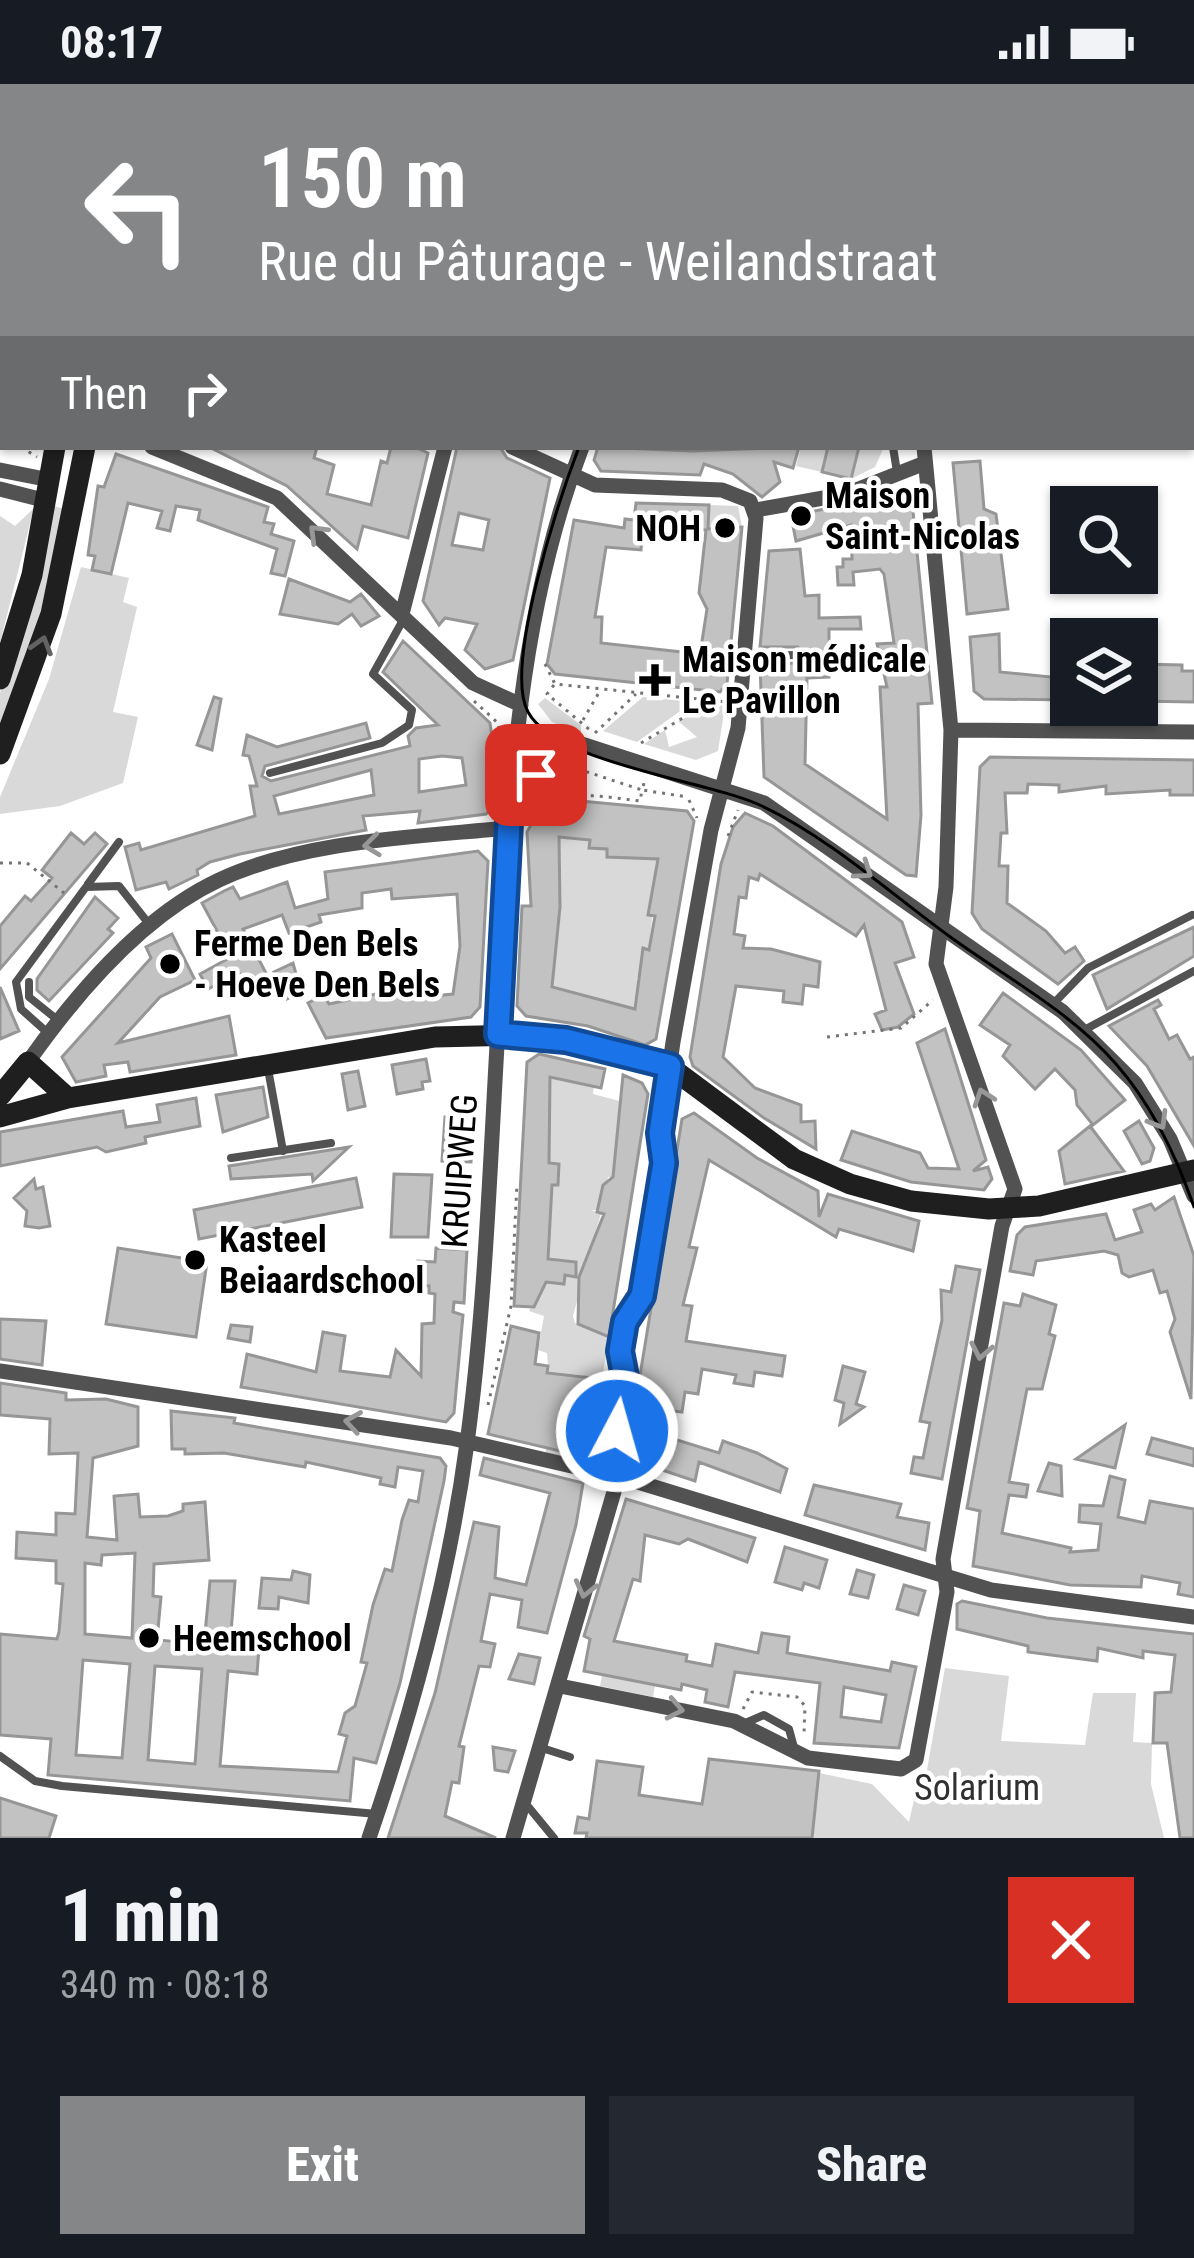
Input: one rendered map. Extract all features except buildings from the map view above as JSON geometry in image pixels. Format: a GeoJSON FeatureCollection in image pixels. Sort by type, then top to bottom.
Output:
{"type":"FeatureCollection","features":[{"type":"Feature","properties":{"kind":"street"},"geometry":{"type":"LineString","coordinates":[[0,754],[42,646],[84,450]]}},
{"type":"Feature","properties":{"kind":"street"},"geometry":{"type":"LineString","coordinates":[[160,450],[242,479],[277,498],[488,694],[520,706]]}},
{"type":"Feature","properties":{"kind":"street"},"geometry":{"type":"LineString","coordinates":[[403,615],[444,450]]}},
{"type":"Feature","properties":{"kind":"street"},"geometry":{"type":"LineString","coordinates":[[513,1838],[617,1478],[612,1464],[626,1382],[620,1351],[625,1322],[642,1296],[664,1163],[660,1133],[670,1066],[738,728],[756,510],[747,498],[729,491],[595,485],[519,450]]}},
{"type":"Feature","properties":{"kind":"street","name":"KRUIPWEG"},"geometry":{"type":"LineString","coordinates":[[369,1838],[430,1633],[467,1445],[515,830],[510,804],[520,706],[550,538],[582,450]]}},
{"type":"Feature","properties":{"kind":"street"},"geometry":{"type":"LineString","coordinates":[[560,1686],[742,1725],[796,1753],[901,1769],[914,1764],[945,1576],[943,1559],[1002,1226],[1015,1189],[936,964],[951,730],[924,455],[846,494],[756,510]]}},
{"type":"Feature","properties":{"kind":"street"},"geometry":{"type":"LineString","coordinates":[[0,470],[49,472],[76,496]]}},
{"type":"Feature","properties":{"kind":"street"},"geometry":{"type":"LineString","coordinates":[[0,489],[49,472]]}},
{"type":"Feature","properties":{"kind":"street"},"geometry":{"type":"LineString","coordinates":[[0,679],[32,575],[49,472]]}},
{"type":"Feature","properties":{"kind":"street"},"geometry":{"type":"LineString","coordinates":[[951,730],[1194,732]]}},
{"type":"Feature","properties":{"kind":"street"},"geometry":{"type":"LineString","coordinates":[[510,804],[569,740],[723,788],[782,814],[1086,1029],[1135,1083],[1190,1172],[1194,1196]]}},
{"type":"Feature","properties":{"kind":"street"},"geometry":{"type":"LineString","coordinates":[[0,1111],[54,1028],[150,925],[211,884],[319,852],[515,830]]}},
{"type":"Feature","properties":{"kind":"street"},"geometry":{"type":"LineString","coordinates":[[0,1111],[435,1037],[498,1034],[566,1040],[670,1066],[762,1139],[830,1176],[910,1201],[1010,1208],[1066,1202],[1190,1172]]}},
{"type":"Feature","properties":{"kind":"street"},"geometry":{"type":"LineString","coordinates":[[28,1063],[68,1098]]}},
{"type":"Feature","properties":{"kind":"street"},"geometry":{"type":"LineString","coordinates":[[0,1371],[188,1395],[467,1445],[617,1478],[1020,1596],[1194,1617]]}},
{"type":"Feature","properties":{"kind":"lane"},"geometry":{"type":"LineString","coordinates":[[893,450],[897,472]]}},
{"type":"Feature","properties":{"kind":"lane"},"geometry":{"type":"LineString","coordinates":[[270,773],[382,743],[409,725],[412,710],[374,674],[403,615]]}},
{"type":"Feature","properties":{"kind":"lane"},"geometry":{"type":"LineString","coordinates":[[746,656],[797,655]]}},
{"type":"Feature","properties":{"kind":"lane"},"geometry":{"type":"LineString","coordinates":[[54,1028],[21,1009],[16,982],[119,842]]}},
{"type":"Feature","properties":{"kind":"lane"},"geometry":{"type":"LineString","coordinates":[[86,887],[119,886],[150,925]]}},
{"type":"Feature","properties":{"kind":"lane"},"geometry":{"type":"LineString","coordinates":[[1052,1004],[1088,968],[1192,915]]}},
{"type":"Feature","properties":{"kind":"lane"},"geometry":{"type":"LineString","coordinates":[[1086,1029],[1194,971]]}},
{"type":"Feature","properties":{"kind":"lane"},"geometry":{"type":"LineString","coordinates":[[29,982],[29,997],[54,1028]]}},
{"type":"Feature","properties":{"kind":"lane"},"geometry":{"type":"LineString","coordinates":[[268,1068],[283,1150]]}},
{"type":"Feature","properties":{"kind":"lane"},"geometry":{"type":"LineString","coordinates":[[231,1158],[331,1143]]}},
{"type":"Feature","properties":{"kind":"lane"},"geometry":{"type":"LineString","coordinates":[[542,1748],[570,1757]]}},
{"type":"Feature","properties":{"kind":"lane"},"geometry":{"type":"LineString","coordinates":[[0,1756],[35,1781],[62,1786],[377,1814]]}},
{"type":"Feature","properties":{"kind":"lane"},"geometry":{"type":"LineString","coordinates":[[525,1803],[554,1838]]}},
{"type":"Feature","properties":{"kind":"path"},"geometry":{"type":"LineString","coordinates":[[24,450],[49,472]]}},
{"type":"Feature","properties":{"kind":"path"},"geometry":{"type":"LineString","coordinates":[[544,664],[555,684]]}},
{"type":"Feature","properties":{"kind":"path"},"geometry":{"type":"LineString","coordinates":[[555,684],[728,702],[730,684]]}},
{"type":"Feature","properties":{"kind":"path"},"geometry":{"type":"LineString","coordinates":[[555,684],[547,694],[581,721],[602,689]]}},
{"type":"Feature","properties":{"kind":"path"},"geometry":{"type":"LineString","coordinates":[[464,692],[499,724],[495,788]]}},
{"type":"Feature","properties":{"kind":"path"},"geometry":{"type":"LineString","coordinates":[[594,734],[638,692]]}},
{"type":"Feature","properties":{"kind":"path"},"geometry":{"type":"LineString","coordinates":[[640,743],[712,700]]}},
{"type":"Feature","properties":{"kind":"path"},"geometry":{"type":"LineString","coordinates":[[550,760],[642,790],[688,797],[696,826]]}},
{"type":"Feature","properties":{"kind":"path"},"geometry":{"type":"LineString","coordinates":[[515,830],[537,808],[564,795],[584,771]]}},
{"type":"Feature","properties":{"kind":"path"},"geometry":{"type":"LineString","coordinates":[[564,795],[640,800],[644,783]]}},
{"type":"Feature","properties":{"kind":"path"},"geometry":{"type":"LineString","coordinates":[[728,836],[736,811],[748,808]]}},
{"type":"Feature","properties":{"kind":"path"},"geometry":{"type":"LineString","coordinates":[[0,863],[27,862],[66,895]]}},
{"type":"Feature","properties":{"kind":"path"},"geometry":{"type":"LineString","coordinates":[[827,1037],[902,1028],[934,998]]}},
{"type":"Feature","properties":{"kind":"path"},"geometry":{"type":"LineString","coordinates":[[487,1406],[509,1312],[518,1183]]}},
{"type":"Feature","properties":{"kind":"path"},"geometry":{"type":"LineString","coordinates":[[499,1220],[515,1221]]}},
{"type":"Feature","properties":{"kind":"path"},"geometry":{"type":"LineString","coordinates":[[497,1239],[514,1240]]}},
{"type":"Feature","properties":{"kind":"path"},"geometry":{"type":"LineString","coordinates":[[493,1311],[509,1312]]}},
{"type":"Feature","properties":{"kind":"green space"},"geometry":{"type":"Polygon","coordinates":[[[800,450],[827,450],[822,472],[796,466],[800,450]]]}},
{"type":"Feature","properties":{"kind":"green space"},"geometry":{"type":"Polygon","coordinates":[[[858,450],[883,450],[875,467],[851,479],[858,450]]]}},
{"type":"Feature","properties":{"kind":"green space"},"geometry":{"type":"Polygon","coordinates":[[[709,505],[738,506],[742,527],[708,529],[709,505]]]}},
{"type":"Feature","properties":{"kind":"green space"},"geometry":{"type":"Polygon","coordinates":[[[54,506],[65,509],[42,622],[0,737],[0,693],[54,506]]]}},
{"type":"Feature","properties":{"kind":"green space"},"geometry":{"type":"Polygon","coordinates":[[[34,508],[0,643],[0,516],[15,526],[34,508]]]}},
{"type":"Feature","properties":{"kind":"green space"},"geometry":{"type":"Polygon","coordinates":[[[81,567],[129,578],[123,602],[137,607],[113,712],[138,717],[123,783],[60,806],[0,814],[0,797],[49,679],[81,567]]]}},
{"type":"Feature","properties":{"kind":"green space"},"geometry":{"type":"Polygon","coordinates":[[[643,697],[693,702],[637,742],[603,731],[643,697]]]}},
{"type":"Feature","properties":{"kind":"green space"},"geometry":{"type":"Polygon","coordinates":[[[545,698],[581,725],[581,735],[552,722],[538,704],[545,698]]]}},
{"type":"Feature","properties":{"kind":"green space"},"geometry":{"type":"Polygon","coordinates":[[[714,705],[725,706],[718,751],[696,760],[644,744],[665,730],[669,747],[697,737],[678,721],[714,705]]]}},
{"type":"Feature","properties":{"kind":"green space"},"geometry":{"type":"Polygon","coordinates":[[[547,830],[604,841],[608,857],[641,858],[673,845],[657,866],[649,949],[643,949],[642,974],[636,979],[641,981],[637,1020],[613,1003],[557,996],[542,981],[560,850],[547,830]]]}},
{"type":"Feature","properties":{"kind":"green space"},"geometry":{"type":"Polygon","coordinates":[[[550,1077],[594,1086],[593,1094],[623,1102],[613,1177],[608,1177],[599,1210],[591,1210],[601,1213],[573,1316],[575,1323],[609,1337],[602,1379],[573,1374],[561,1456],[546,1454],[547,1353],[538,1350],[544,1316],[529,1311],[547,1281],[541,1185],[558,1185],[559,1164],[549,1163],[545,1150],[550,1149],[550,1077]]]}},
{"type":"Feature","properties":{"kind":"green space","name":"Solarium"},"geometry":{"type":"Polygon","coordinates":[[[945,1668],[1009,1676],[1001,1741],[1085,1745],[1093,1693],[1136,1693],[1133,1742],[1152,1743],[1151,1784],[1164,1838],[812,1838],[819,1773],[872,1784],[909,1822],[918,1782],[925,1781],[945,1668]]]}},
{"type":"Feature","properties":{"kind":"green space"},"geometry":{"type":"Polygon","coordinates":[[[602,1675],[655,1686],[653,1697],[600,1686],[602,1675]]]}},
{"type":"Feature","properties":{"kind":"tram line"},"geometry":{"type":"LineString","coordinates":[[578,450],[528,621],[522,689],[528,712],[544,730],[600,758],[737,797],[787,819],[1058,1011],[1098,1045],[1141,1096],[1171,1150],[1194,1207]]}},
{"type":"Feature","properties":{"kind":"place","name":"Maison Saint-Nicolas"},"geometry":{"type":"Point","coordinates":[801,516]}},
{"type":"Feature","properties":{"kind":"place","name":"NOH"},"geometry":{"type":"Point","coordinates":[725,528]}},
{"type":"Feature","properties":{"kind":"place","name":"Maison médicale Le Pavillon"},"geometry":{"type":"Point","coordinates":[655,680]}},
{"type":"Feature","properties":{"kind":"place","name":"Ferme Den Bels - Hoeve Den Bels"},"geometry":{"type":"Point","coordinates":[170,964]}},
{"type":"Feature","properties":{"kind":"place","name":"Kasteel Beiaardschool"},"geometry":{"type":"Point","coordinates":[195,1260]}},
{"type":"Feature","properties":{"kind":"place","name":"Heemschool"},"geometry":{"type":"Point","coordinates":[149,1638]}},
{"type":"Feature","properties":{"kind":"route"},"geometry":{"type":"LineString","coordinates":[[536,775],[510,804],[498,1034],[566,1040],[670,1066],[660,1133],[664,1163],[642,1296],[625,1322],[620,1351],[626,1382],[617,1431]]}}]}
